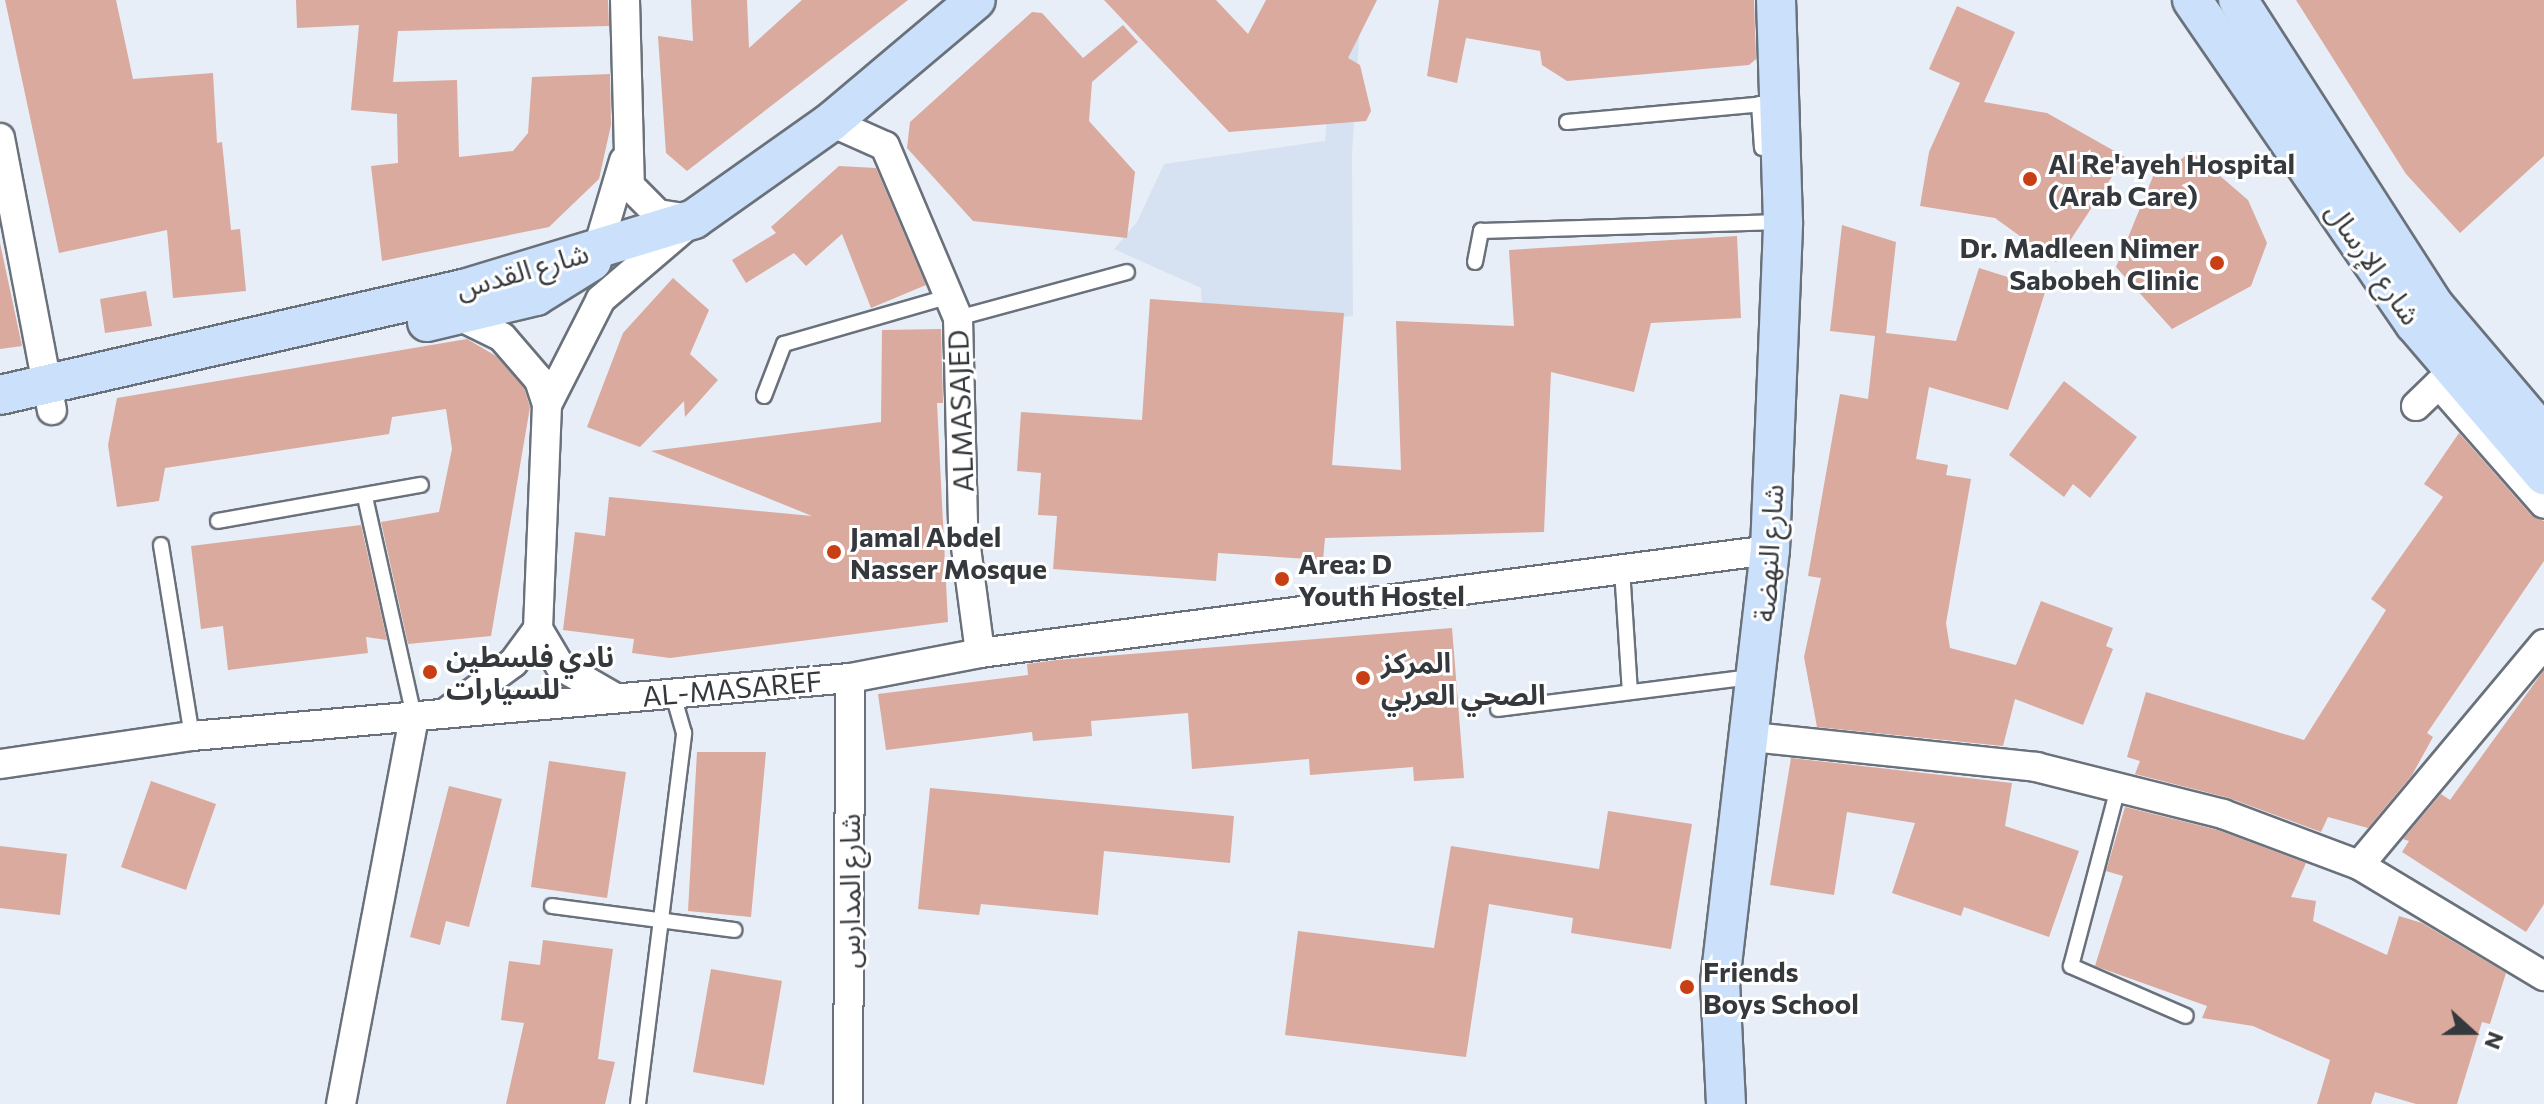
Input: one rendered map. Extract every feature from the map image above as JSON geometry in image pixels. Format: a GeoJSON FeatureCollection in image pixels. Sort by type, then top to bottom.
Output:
{"type":"FeatureCollection","features":[{"type":"Feature","properties":{"kind":"main road","name":"شارع القدس"},"geometry":{"type":"LineString","coordinates":[[0,395],[50,397],[464,289],[694,219],[831,122],[976,0]]}},
{"type":"Feature","properties":{"kind":"main road","name":"شارع النهضة"},"geometry":{"type":"LineString","coordinates":[[1726,1104],[1720,982],[1752,737],[1770,550],[1775,222],[1769,103],[1776,0]]}},
{"type":"Feature","properties":{"kind":"main road","name":"شارع الإرسال"},"geometry":{"type":"LineString","coordinates":[[2192,0],[2415,324],[2544,475]]}},
{"type":"Feature","properties":{"kind":"main road","name":"شارع الإرسال"},"geometry":{"type":"LineString","coordinates":[[2238,0],[2433,304],[2544,435]]}},
{"type":"Feature","properties":{"kind":"main road"},"geometry":{"type":"LineString","coordinates":[[0,421],[50,397],[457,315],[565,283],[598,248]]}},
{"type":"Feature","properties":{"kind":"street"},"geometry":{"type":"LineString","coordinates":[[625,0],[630,186],[639,200],[658,214],[694,219]]}},
{"type":"Feature","properties":{"kind":"street","name":"ALMASAJED"},"geometry":{"type":"LineString","coordinates":[[831,122],[885,146],[953,308],[963,525],[980,653]]}},
{"type":"Feature","properties":{"kind":"street"},"geometry":{"type":"LineString","coordinates":[[0,138],[50,397]]}},
{"type":"Feature","properties":{"kind":"street"},"geometry":{"type":"LineString","coordinates":[[598,248],[627,148]]}},
{"type":"Feature","properties":{"kind":"street"},"geometry":{"type":"LineString","coordinates":[[547,405],[601,299],[694,219]]}},
{"type":"Feature","properties":{"kind":"street"},"geometry":{"type":"LineString","coordinates":[[444,715],[513,663],[538,629],[547,405],[539,380],[511,345],[457,315]]}},
{"type":"Feature","properties":{"kind":"street"},"geometry":{"type":"LineString","coordinates":[[2416,406],[2439,384],[2544,504]]}},
{"type":"Feature","properties":{"kind":"street","name":"AL-MASAREF"},"geometry":{"type":"LineString","coordinates":[[0,764],[192,736],[614,697],[674,697],[850,678],[980,653],[1770,550]]}},
{"type":"Feature","properties":{"kind":"street","name":"AL-MASAREF"},"geometry":{"type":"LineString","coordinates":[[538,629],[560,666],[614,697]]}},
{"type":"Feature","properties":{"kind":"street"},"geometry":{"type":"LineString","coordinates":[[2359,865],[2544,644]]}},
{"type":"Feature","properties":{"kind":"street","name":"شارع المدارس"},"geometry":{"type":"LineString","coordinates":[[848,1104],[850,678]]}},
{"type":"Feature","properties":{"kind":"street"},"geometry":{"type":"LineString","coordinates":[[341,1104],[414,717]]}},
{"type":"Feature","properties":{"kind":"street"},"geometry":{"type":"LineString","coordinates":[[1752,737],[2036,767],[2223,814],[2359,865],[2544,976]]}},
{"type":"Feature","properties":{"kind":"lane"},"geometry":{"type":"LineString","coordinates":[[1567,122],[1769,103]]}},
{"type":"Feature","properties":{"kind":"lane"},"geometry":{"type":"LineString","coordinates":[[1475,262],[1481,231],[1775,222]]}},
{"type":"Feature","properties":{"kind":"lane"},"geometry":{"type":"LineString","coordinates":[[764,396],[784,344],[1127,272]]}},
{"type":"Feature","properties":{"kind":"lane"},"geometry":{"type":"LineString","coordinates":[[218,521],[421,485]]}},
{"type":"Feature","properties":{"kind":"lane"},"geometry":{"type":"LineString","coordinates":[[365,497],[414,717]]}},
{"type":"Feature","properties":{"kind":"lane"},"geometry":{"type":"LineString","coordinates":[[161,545],[192,736]]}},
{"type":"Feature","properties":{"kind":"lane"},"geometry":{"type":"LineString","coordinates":[[1622,569],[1630,692]]}},
{"type":"Feature","properties":{"kind":"lane"},"geometry":{"type":"LineString","coordinates":[[1498,709],[1759,676]]}},
{"type":"Feature","properties":{"kind":"lane"},"geometry":{"type":"LineString","coordinates":[[638,1104],[684,733],[674,697]]}},
{"type":"Feature","properties":{"kind":"lane"},"geometry":{"type":"LineString","coordinates":[[2118,788],[2071,966],[2186,1016]]}},
{"type":"Feature","properties":{"kind":"lane"},"geometry":{"type":"LineString","coordinates":[[552,906],[734,930]]}},
{"type":"Feature","properties":{"kind":"shaded area"},"geometry":{"type":"Polygon","coordinates":[[[1360,23],[1352,154],[1353,316],[1203,330],[1201,288],[1114,249],[1137,222],[1164,164],[1325,141],[1331,52],[1360,23]]]}},
{"type":"Feature","properties":{"kind":"building"},"geometry":{"type":"Polygon","coordinates":[[[5,0],[116,0],[133,79],[213,73],[217,143],[222,142],[231,230],[240,229],[246,291],[173,298],[167,230],[59,253],[5,0]]]}},
{"type":"Feature","properties":{"kind":"building"},"geometry":{"type":"Polygon","coordinates":[[[296,0],[608,0],[609,26],[398,31],[393,82],[457,80],[459,157],[513,151],[528,133],[532,77],[610,74],[611,125],[599,179],[549,227],[382,261],[371,166],[398,163],[397,114],[351,110],[359,25],[297,28],[296,0]]]}},
{"type":"Feature","properties":{"kind":"building"},"geometry":{"type":"Polygon","coordinates":[[[691,0],[747,0],[749,48],[802,0],[908,0],[687,171],[666,153],[658,36],[693,41],[691,0]]]}},
{"type":"Feature","properties":{"kind":"building"},"geometry":{"type":"Polygon","coordinates":[[[1104,0],[1216,0],[1248,34],[1266,0],[1377,0],[1348,58],[1360,65],[1371,111],[1366,121],[1229,132],[1104,0]]]}},
{"type":"Feature","properties":{"kind":"building"},"geometry":{"type":"Polygon","coordinates":[[[1439,0],[1754,0],[1756,59],[1749,65],[1567,81],[1542,65],[1540,51],[1466,38],[1457,83],[1427,76],[1439,0]]]}},
{"type":"Feature","properties":{"kind":"building"},"geometry":{"type":"Polygon","coordinates":[[[2296,0],[2544,0],[2544,156],[2460,233],[2406,174],[2296,0]]]}},
{"type":"Feature","properties":{"kind":"building","name":"Al Re'ayeh Hospital (Arab Care)"},"geometry":{"type":"Polygon","coordinates":[[[1957,6],[2015,32],[1984,102],[2047,113],[2125,157],[2056,262],[1995,218],[1920,206],[1929,152],[1960,83],[1929,69],[1957,6]]]}},
{"type":"Feature","properties":{"kind":"building"},"geometry":{"type":"Polygon","coordinates":[[[1032,12],[1042,13],[1083,58],[1123,25],[1138,42],[1092,82],[1089,121],[1135,172],[1127,238],[973,221],[907,148],[910,122],[1032,12]]]}},
{"type":"Feature","properties":{"kind":"building"},"geometry":{"type":"Polygon","coordinates":[[[2191,151],[2248,200],[2267,243],[2251,286],[2172,329],[2116,267],[2156,169],[2164,174],[2191,151]]]}},
{"type":"Feature","properties":{"kind":"building"},"geometry":{"type":"Polygon","coordinates":[[[839,166],[876,168],[926,285],[871,308],[842,234],[806,266],[794,253],[746,283],[732,260],[776,233],[771,227],[839,166]]]}},
{"type":"Feature","properties":{"kind":"building"},"geometry":{"type":"Polygon","coordinates":[[[1842,225],[1896,242],[1886,333],[1956,341],[1979,268],[2046,289],[2008,410],[1929,387],[1916,459],[1948,465],[1946,475],[1971,479],[1946,623],[1950,648],[2016,665],[2041,601],[2113,628],[2106,646],[2113,649],[2083,725],[2015,699],[2003,746],[1817,727],[1804,657],[1821,578],[1808,576],[1840,394],[1868,399],[1875,336],[1830,331],[1842,225]]]}},
{"type":"Feature","properties":{"kind":"building"},"geometry":{"type":"Polygon","coordinates":[[[1737,236],[1741,318],[1651,323],[1634,392],[1551,372],[1544,532],[1325,538],[1323,560],[1218,553],[1216,581],[1053,569],[1057,516],[1038,515],[1041,473],[1017,471],[1021,412],[1142,420],[1150,299],[1344,313],[1332,465],[1401,470],[1396,321],[1514,326],[1509,250],[1737,236]]]}},
{"type":"Feature","properties":{"kind":"building"},"geometry":{"type":"Polygon","coordinates":[[[0,243],[22,346],[0,349],[0,243]]]}},
{"type":"Feature","properties":{"kind":"building"},"geometry":{"type":"Polygon","coordinates":[[[673,278],[709,310],[690,354],[718,380],[685,417],[684,401],[640,447],[587,427],[623,333],[673,278]]]}},
{"type":"Feature","properties":{"kind":"building"},"geometry":{"type":"Polygon","coordinates":[[[146,291],[152,326],[105,333],[100,299],[146,291]]]}},
{"type":"Feature","properties":{"kind":"building"},"geometry":{"type":"Polygon","coordinates":[[[941,329],[943,403],[937,403],[948,622],[670,658],[632,653],[634,639],[563,630],[575,532],[605,536],[609,497],[812,516],[651,451],[881,422],[882,330],[941,329]]]}},
{"type":"Feature","properties":{"kind":"building"},"geometry":{"type":"Polygon","coordinates":[[[467,339],[496,356],[524,388],[530,407],[491,636],[408,644],[381,522],[439,512],[452,449],[446,409],[392,417],[389,434],[165,468],[159,501],[117,507],[108,445],[117,398],[467,339]]]}},
{"type":"Feature","properties":{"kind":"building"},"geometry":{"type":"Polygon","coordinates":[[[2064,381],[2137,437],[2090,498],[2073,484],[2064,497],[2009,455],[2064,381]]]}},
{"type":"Feature","properties":{"kind":"building"},"geometry":{"type":"Polygon","coordinates":[[[2459,433],[2531,515],[2544,521],[2544,561],[2427,733],[2433,737],[2412,775],[2368,828],[2328,817],[2321,832],[2229,798],[2135,774],[2140,761],[2127,757],[2146,692],[2304,740],[2386,610],[2371,599],[2443,497],[2424,484],[2459,433]]]}},
{"type":"Feature","properties":{"kind":"building"},"geometry":{"type":"Polygon","coordinates":[[[361,525],[387,640],[366,637],[368,653],[228,670],[223,626],[201,629],[191,546],[361,525]]]}},
{"type":"Feature","properties":{"kind":"building"},"geometry":{"type":"Polygon","coordinates":[[[1452,628],[1464,778],[1414,781],[1413,767],[1310,775],[1309,759],[1192,769],[1188,713],[1091,721],[1092,736],[1033,741],[1032,732],[886,750],[878,694],[1028,675],[1027,664],[1057,660],[1452,628]]]}},
{"type":"Feature","properties":{"kind":"building"},"geometry":{"type":"Polygon","coordinates":[[[2544,670],[2544,904],[2526,932],[2402,852],[2409,841],[2403,839],[2441,794],[2450,800],[2544,670]]]}},
{"type":"Feature","properties":{"kind":"building"},"geometry":{"type":"Polygon","coordinates":[[[697,752],[766,752],[751,917],[688,911],[697,752]]]}},
{"type":"Feature","properties":{"kind":"building"},"geometry":{"type":"Polygon","coordinates":[[[1791,758],[2012,783],[2005,826],[2079,851],[2049,937],[1964,907],[1961,916],[1892,893],[1915,823],[1847,812],[1834,895],[1770,885],[1791,758]]]}},
{"type":"Feature","properties":{"kind":"building"},"geometry":{"type":"Polygon","coordinates":[[[549,761],[626,772],[607,898],[531,887],[549,761]]]}},
{"type":"Feature","properties":{"kind":"building"},"geometry":{"type":"Polygon","coordinates":[[[151,781],[216,804],[186,890],[121,867],[151,781]]]}},
{"type":"Feature","properties":{"kind":"building"},"geometry":{"type":"Polygon","coordinates":[[[449,786],[502,799],[469,927],[446,921],[440,945],[410,937],[449,786]]]}},
{"type":"Feature","properties":{"kind":"building"},"geometry":{"type":"Polygon","coordinates":[[[930,788],[1234,816],[1230,863],[1104,851],[1098,915],[981,904],[979,915],[918,909],[930,788]]]}},
{"type":"Feature","properties":{"kind":"building"},"geometry":{"type":"Polygon","coordinates":[[[2125,807],[2218,830],[2306,863],[2291,897],[2316,901],[2313,921],[2387,955],[2399,916],[2422,923],[2506,973],[2490,1024],[2482,1022],[2457,1104],[2416,1104],[2375,1092],[2371,1104],[2317,1104],[2330,1060],[2253,1026],[2202,1018],[2207,1006],[2095,966],[2123,876],[2106,871],[2125,807]]]}},
{"type":"Feature","properties":{"kind":"building"},"geometry":{"type":"Polygon","coordinates":[[[1608,811],[1692,824],[1671,949],[1571,933],[1573,918],[1489,904],[1466,1057],[1285,1035],[1298,931],[1434,948],[1451,846],[1599,869],[1608,811]]]}},
{"type":"Feature","properties":{"kind":"building"},"geometry":{"type":"Polygon","coordinates":[[[0,846],[67,854],[60,915],[0,908],[0,846]]]}},
{"type":"Feature","properties":{"kind":"building"},"geometry":{"type":"Polygon","coordinates":[[[543,940],[613,949],[598,1059],[615,1062],[605,1104],[506,1104],[524,1023],[501,1020],[509,961],[540,965],[543,940]]]}},
{"type":"Feature","properties":{"kind":"building"},"geometry":{"type":"Polygon","coordinates":[[[711,969],[782,981],[764,1085],[693,1072],[711,969]]]}},
{"type":"Feature","properties":{"kind":"place","name":"Al Re'ayeh Hospital (Arab Care)"},"geometry":{"type":"Point","coordinates":[2030,179]}},
{"type":"Feature","properties":{"kind":"place","name":"Dr. Madleen Nimer Sabobeh Clinic"},"geometry":{"type":"Point","coordinates":[2217,263]}},
{"type":"Feature","properties":{"kind":"place","name":"Jamal Abdel Nasser Mosque"},"geometry":{"type":"Point","coordinates":[834,552]}},
{"type":"Feature","properties":{"kind":"place","name":"Area: D Youth Hostel"},"geometry":{"type":"Point","coordinates":[1282,579]}},
{"type":"Feature","properties":{"kind":"place","name":"نادي فلسطين للسيارات"},"geometry":{"type":"Point","coordinates":[430,672]}},
{"type":"Feature","properties":{"kind":"place","name":"المركز الصحي العربي"},"geometry":{"type":"Point","coordinates":[1363,678]}},
{"type":"Feature","properties":{"kind":"place","name":"Friends Boys School"},"geometry":{"type":"Point","coordinates":[1687,987]}}]}
